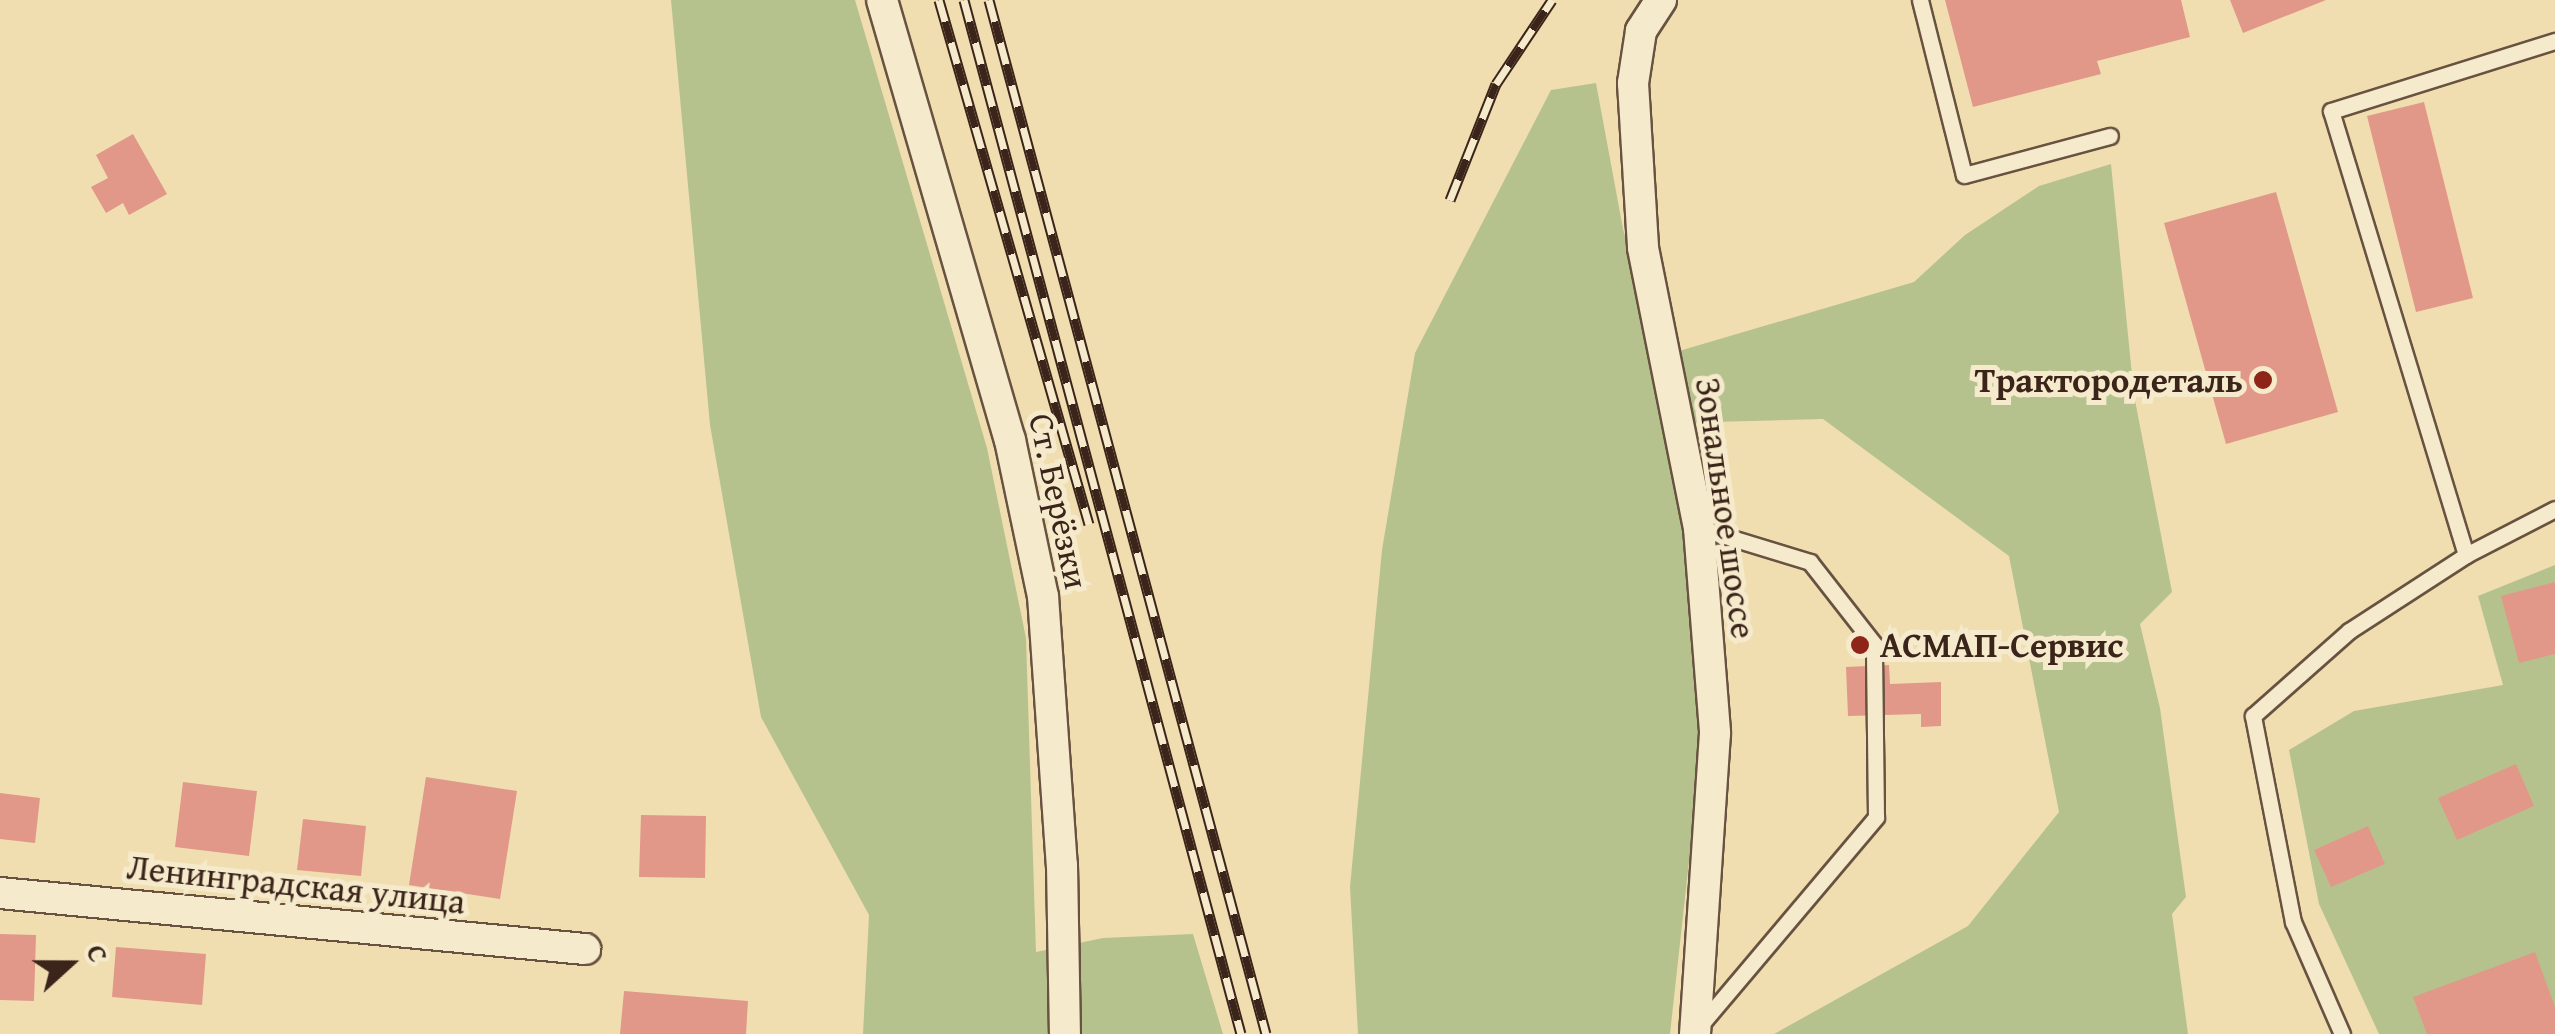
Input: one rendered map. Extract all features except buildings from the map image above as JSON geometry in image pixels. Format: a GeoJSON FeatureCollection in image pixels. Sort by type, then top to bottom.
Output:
{"type":"FeatureCollection","features":[{"type":"Feature","properties":{"kind":"street","name":"Ст. Берёзки"},"geometry":{"type":"LineString","coordinates":[[882,0],[1010,440],[1043,596],[1062,865],[1064,1034]]}},
{"type":"Feature","properties":{"kind":"street","name":"Зональное шоссе"},"geometry":{"type":"LineString","coordinates":[[1661,0],[1642,30],[1633,83],[1643,248],[1699,528],[1715,733],[1696,1032]]}},
{"type":"Feature","properties":{"kind":"street","name":"Ленинградская улица"},"geometry":{"type":"LineString","coordinates":[[0,893],[585,950]]}},
{"type":"Feature","properties":{"kind":"lane"},"geometry":{"type":"LineString","coordinates":[[1920,0],[1964,175],[2110,136]]}},
{"type":"Feature","properties":{"kind":"lane"},"geometry":{"type":"LineString","coordinates":[[2466,555],[2331,111],[2555,41]]}},
{"type":"Feature","properties":{"kind":"lane"},"geometry":{"type":"LineString","coordinates":[[2342,1034],[2293,922],[2254,716],[2349,631],[2466,555],[2555,509]]}},
{"type":"Feature","properties":{"kind":"lane"},"geometry":{"type":"LineString","coordinates":[[1696,1032],[1876,817],[1874,644],[1810,562],[1699,528]]}},
{"type":"Feature","properties":{"kind":"green space"},"geometry":{"type":"Polygon","coordinates":[[[671,0],[855,0],[987,448],[1026,638],[1036,952],[1103,938],[1193,934],[1223,1034],[863,1034],[869,915],[761,717],[710,425],[671,0]]]}},
{"type":"Feature","properties":{"kind":"green space"},"geometry":{"type":"Polygon","coordinates":[[[1596,83],[1623,229],[1662,356],[1914,282],[1965,235],[2039,186],[2111,164],[2134,395],[2172,592],[2140,624],[2160,708],[2186,897],[2172,914],[2188,1034],[1774,1034],[1968,926],[2059,812],[2009,556],[1823,419],[1674,423],[1703,734],[1670,1034],[1358,1034],[1350,887],[1382,550],[1415,353],[1551,90],[1596,83]]]}},
{"type":"Feature","properties":{"kind":"green space"},"geometry":{"type":"Polygon","coordinates":[[[2555,565],[2555,1034],[2379,1034],[2319,904],[2289,750],[2354,711],[2503,685],[2478,596],[2555,565]]]}},
{"type":"Feature","properties":{"kind":"railway"},"geometry":{"type":"LineString","coordinates":[[939,0],[1089,524]]}},
{"type":"Feature","properties":{"kind":"railway"},"geometry":{"type":"LineString","coordinates":[[964,0],[1241,1034]]}},
{"type":"Feature","properties":{"kind":"railway"},"geometry":{"type":"LineString","coordinates":[[989,0],[1266,1034]]}},
{"type":"Feature","properties":{"kind":"railway"},"geometry":{"type":"LineString","coordinates":[[1450,200],[1496,84],[1552,0]]}},
{"type":"Feature","properties":{"kind":"place","name":"Трактородеталь"},"geometry":{"type":"Point","coordinates":[2263,380]}},
{"type":"Feature","properties":{"kind":"place","name":"АСМАП-Сервис"},"geometry":{"type":"Point","coordinates":[1860,645]}}]}
